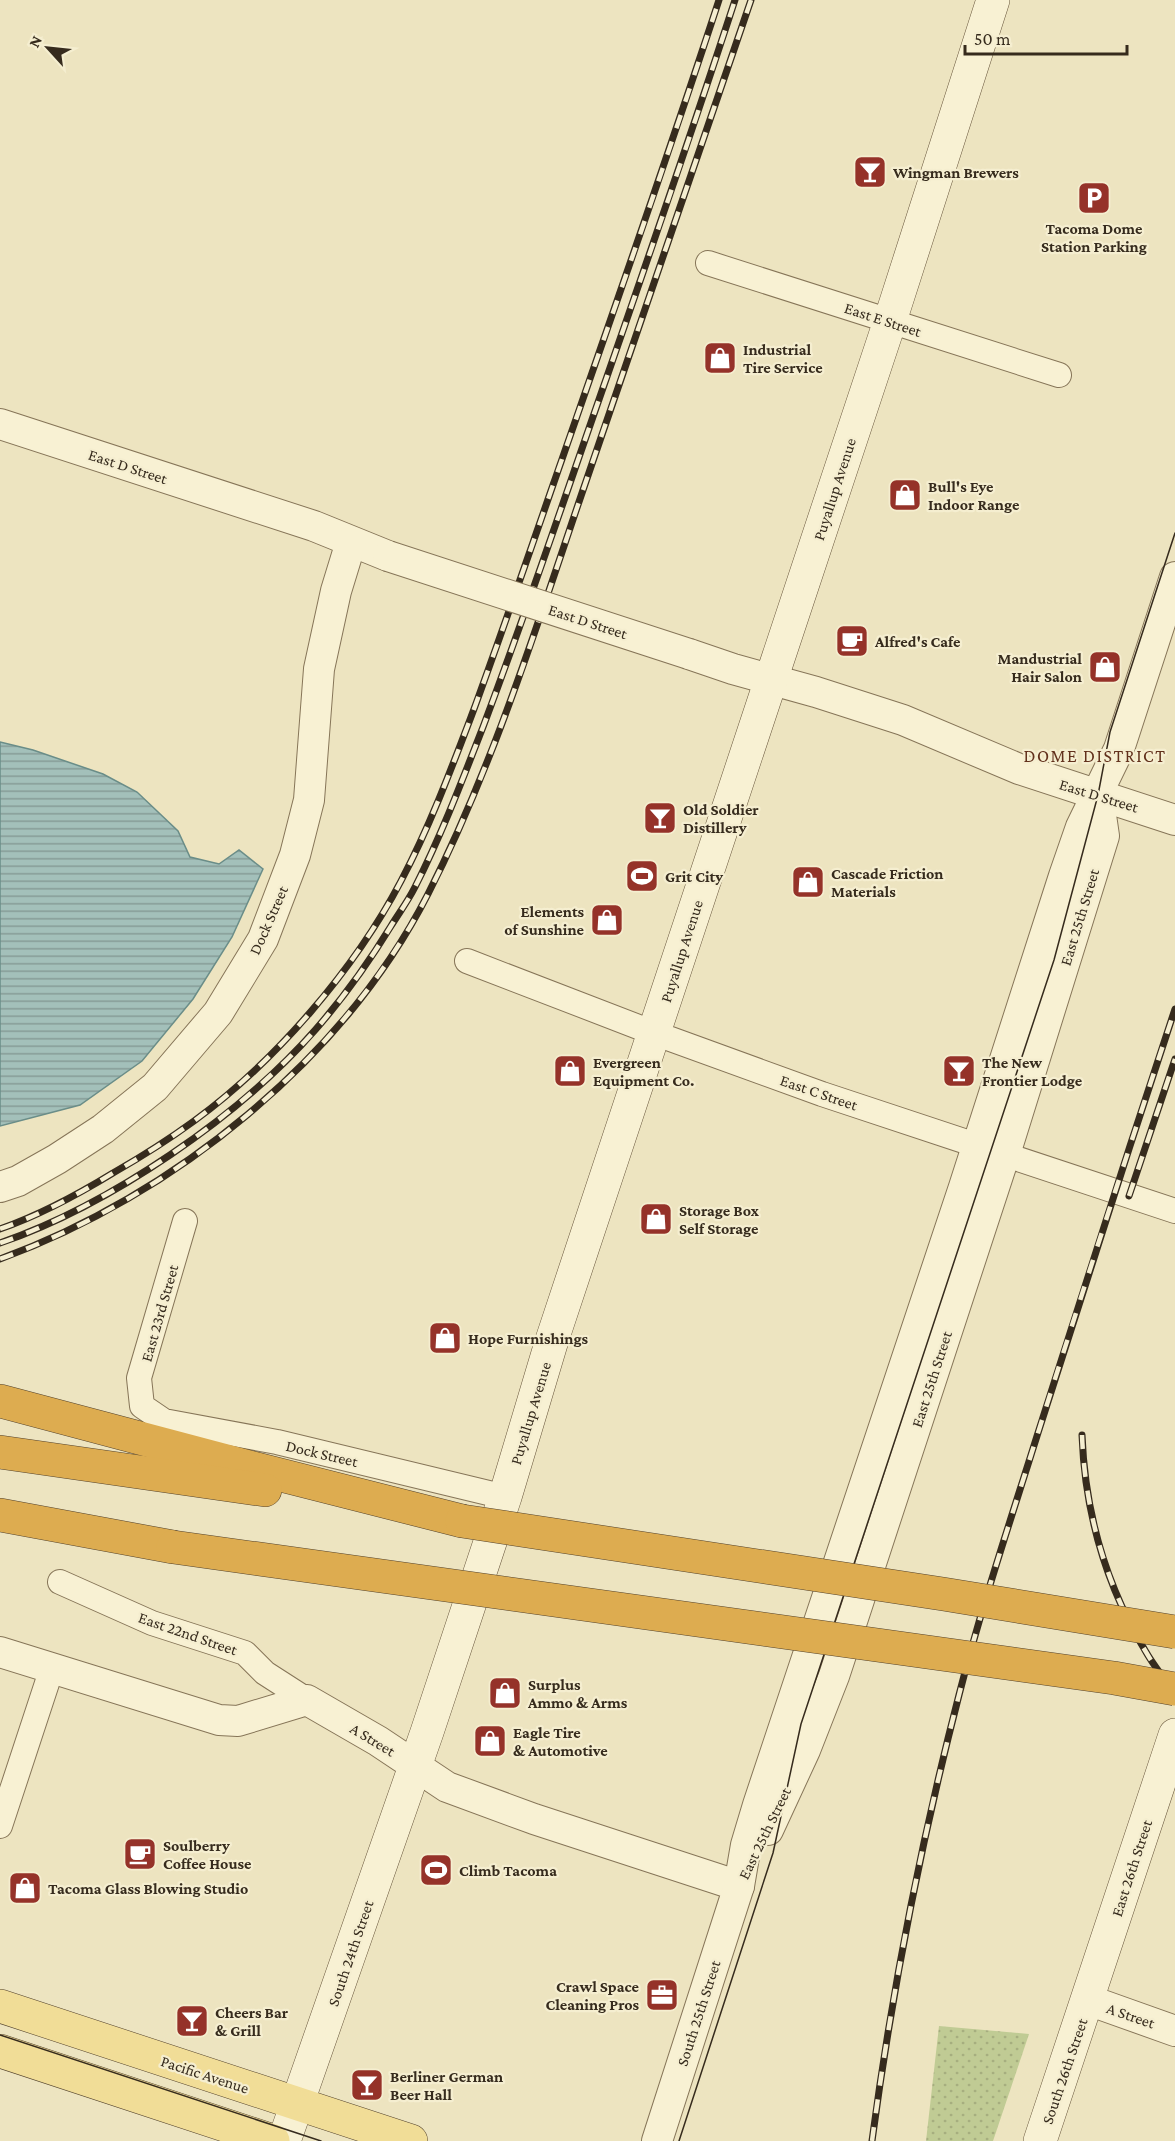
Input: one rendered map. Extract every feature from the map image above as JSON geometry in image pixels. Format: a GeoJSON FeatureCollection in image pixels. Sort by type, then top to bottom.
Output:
{"type":"FeatureCollection","features":[{"type":"Feature","properties":{"kind":"highway"},"geometry":{"type":"LineString","coordinates":[[0,1401],[462,1521]]}},
{"type":"Feature","properties":{"kind":"highway"},"geometry":{"type":"LineString","coordinates":[[0,1452],[258,1489],[1175,1632]]}},
{"type":"Feature","properties":{"kind":"highway"},"geometry":{"type":"LineString","coordinates":[[0,1515],[173,1547],[1114,1678],[1175,1689]]}},
{"type":"Feature","properties":{"kind":"highway"},"geometry":{"type":"LineString","coordinates":[[0,1534],[173,1547]]}},
{"type":"Feature","properties":{"kind":"highway"},"geometry":{"type":"LineString","coordinates":[[943,1594],[1175,1614]]}},
{"type":"Feature","properties":{"kind":"main road","name":"Puyallup Avenue"},"geometry":{"type":"LineString","coordinates":[[415,1765],[505,1497],[552,1340],[890,321],[993,0]]}},
{"type":"Feature","properties":{"kind":"main road","name":"East 26th Street"},"geometry":{"type":"LineString","coordinates":[[1088,2000],[1175,1735]]}},
{"type":"Feature","properties":{"kind":"main road","name":"South 24th Street"},"geometry":{"type":"LineString","coordinates":[[284,2141],[415,1765]]}},
{"type":"Feature","properties":{"kind":"main road","name":"South 26th Street"},"geometry":{"type":"LineString","coordinates":[[1040,2141],[1088,2000]]}},
{"type":"Feature","properties":{"kind":"main road","name":"Pacific Avenue"},"geometry":{"type":"LineString","coordinates":[[0,2006],[411,2141]]}},
{"type":"Feature","properties":{"kind":"main road"},"geometry":{"type":"LineString","coordinates":[[0,2051],[273,2141]]}},
{"type":"Feature","properties":{"kind":"street","name":"East E Street"},"geometry":{"type":"LineString","coordinates":[[708,263],[1059,375]]}},
{"type":"Feature","properties":{"kind":"street","name":"East D Street"},"geometry":{"type":"LineString","coordinates":[[0,424],[314,526],[351,542],[688,654],[903,720],[1019,769],[1175,820]]}},
{"type":"Feature","properties":{"kind":"street","name":"Dock Street"},"geometry":{"type":"LineString","coordinates":[[0,1187],[18,1181],[57,1159],[103,1129],[155,1088],[218,1013],[267,929],[295,855],[309,800],[319,669],[336,591],[351,542]]}},
{"type":"Feature","properties":{"kind":"street"},"geometry":{"type":"LineString","coordinates":[[1098,795],[1119,749],[1175,577]]}},
{"type":"Feature","properties":{"kind":"street","name":"East 25th Street"},"geometry":{"type":"LineString","coordinates":[[739,1886],[759,1849],[824,1705],[991,1149],[1104,836],[1098,795]]}},
{"type":"Feature","properties":{"kind":"street","name":"East C Street"},"geometry":{"type":"LineString","coordinates":[[467,961],[654,1033],[822,1094],[1175,1211]]}},
{"type":"Feature","properties":{"kind":"street","name":"East 23rd Street"},"geometry":{"type":"LineString","coordinates":[[142,1406],[140,1378],[185,1221]]}},
{"type":"Feature","properties":{"kind":"street","name":"Dock Street"},"geometry":{"type":"LineString","coordinates":[[142,1406],[164,1420],[277,1442],[505,1497]]}},
{"type":"Feature","properties":{"kind":"street","name":"East 22nd Street"},"geometry":{"type":"LineString","coordinates":[[60,1582],[152,1623],[244,1653],[266,1673],[307,1700]]}},
{"type":"Feature","properties":{"kind":"street"},"geometry":{"type":"LineString","coordinates":[[0,1652],[219,1720],[238,1721],[307,1700]]}},
{"type":"Feature","properties":{"kind":"street"},"geometry":{"type":"LineString","coordinates":[[0,1826],[52,1668]]}},
{"type":"Feature","properties":{"kind":"street","name":"A Street"},"geometry":{"type":"LineString","coordinates":[[307,1700],[447,1787],[534,1819],[739,1886]]}},
{"type":"Feature","properties":{"kind":"street","name":"South 25th Street"},"geometry":{"type":"LineString","coordinates":[[657,2141],[739,1886]]}},
{"type":"Feature","properties":{"kind":"street","name":"A Street"},"geometry":{"type":"LineString","coordinates":[[1088,2000],[1175,2031]]}},
{"type":"Feature","properties":{"kind":"green space"},"geometry":{"type":"Polygon","coordinates":[[[939,2026],[1029,2034],[993,2141],[926,2141],[939,2026]]]}},
{"type":"Feature","properties":{"kind":"water"},"geometry":{"type":"Polygon","coordinates":[[[0,742],[33,750],[103,774],[137,792],[178,831],[190,857],[219,864],[239,850],[263,869],[232,937],[193,999],[142,1061],[80,1105],[0,1126],[0,742]]]}},
{"type":"Feature","properties":{"kind":"tram line"},"geometry":{"type":"LineString","coordinates":[[679,2141],[773,1853],[801,1724],[1054,960],[1098,795],[1110,732],[1175,533]]}},
{"type":"Feature","properties":{"kind":"tram line"},"geometry":{"type":"LineString","coordinates":[[0,2035],[321,2141]]}},
{"type":"Feature","properties":{"kind":"railway"},"geometry":{"type":"LineString","coordinates":[[0,1229],[72,1197],[144,1155],[194,1121],[224,1097],[254,1071],[311,1012],[361,947],[382,914],[422,839],[474,709],[637,243],[719,0]]}},
{"type":"Feature","properties":{"kind":"railway"},"geometry":{"type":"LineString","coordinates":[[0,1243],[42,1227],[128,1182],[170,1155],[250,1094],[316,1029],[365,966],[409,897],[425,868],[451,808],[505,667],[695,122],[735,0]]}},
{"type":"Feature","properties":{"kind":"railway"},"geometry":{"type":"LineString","coordinates":[[0,1259],[65,1232],[128,1199],[189,1159],[247,1115],[301,1065],[350,1012],[393,954],[428,894],[451,846],[512,696],[751,0]]}},
{"type":"Feature","properties":{"kind":"railway"},"geometry":{"type":"LineString","coordinates":[[872,2141],[909,1917],[932,1806],[968,1662],[1054,1382],[1175,1009]]}},
{"type":"Feature","properties":{"kind":"railway"},"geometry":{"type":"LineString","coordinates":[[1129,1196],[1175,1059]]}},
{"type":"Feature","properties":{"kind":"railway"},"geometry":{"type":"LineString","coordinates":[[1082,1435],[1093,1520],[1109,1575],[1132,1627],[1152,1662],[1175,1693]]}},
{"type":"Feature","properties":{"kind":"place","name":"Wingman Brewers"},"geometry":{"type":"Point","coordinates":[870,172]}},
{"type":"Feature","properties":{"kind":"place","name":"Tacoma Dome Station Parking"},"geometry":{"type":"Point","coordinates":[1094,198]}},
{"type":"Feature","properties":{"kind":"place","name":"Industrial Tire Service"},"geometry":{"type":"Point","coordinates":[720,358]}},
{"type":"Feature","properties":{"kind":"place","name":"Bull's Eye Indoor Range"},"geometry":{"type":"Point","coordinates":[905,495]}},
{"type":"Feature","properties":{"kind":"place","name":"Alfred's Cafe"},"geometry":{"type":"Point","coordinates":[852,641]}},
{"type":"Feature","properties":{"kind":"place","name":"Mandustrial Hair Salon"},"geometry":{"type":"Point","coordinates":[1105,667]}},
{"type":"Feature","properties":{"kind":"place","name":"Old Soldier Distillery"},"geometry":{"type":"Point","coordinates":[660,818]}},
{"type":"Feature","properties":{"kind":"place","name":"Grit City"},"geometry":{"type":"Point","coordinates":[642,876]}},
{"type":"Feature","properties":{"kind":"place","name":"Cascade Friction Materials"},"geometry":{"type":"Point","coordinates":[808,882]}},
{"type":"Feature","properties":{"kind":"place","name":"Elements of Sunshine"},"geometry":{"type":"Point","coordinates":[607,920]}},
{"type":"Feature","properties":{"kind":"place","name":"Evergreen Equipment Co."},"geometry":{"type":"Point","coordinates":[570,1071]}},
{"type":"Feature","properties":{"kind":"place","name":"The New Frontier Lodge"},"geometry":{"type":"Point","coordinates":[959,1071]}},
{"type":"Feature","properties":{"kind":"place","name":"Storage Box Self Storage"},"geometry":{"type":"Point","coordinates":[656,1219]}},
{"type":"Feature","properties":{"kind":"place","name":"Hope Furnishings"},"geometry":{"type":"Point","coordinates":[445,1338]}},
{"type":"Feature","properties":{"kind":"place","name":"Surplus Ammo & Arms"},"geometry":{"type":"Point","coordinates":[505,1693]}},
{"type":"Feature","properties":{"kind":"place","name":"Eagle Tire & Automotive"},"geometry":{"type":"Point","coordinates":[490,1741]}},
{"type":"Feature","properties":{"kind":"place","name":"Soulberry Coffee House"},"geometry":{"type":"Point","coordinates":[140,1854]}},
{"type":"Feature","properties":{"kind":"place","name":"Climb Tacoma"},"geometry":{"type":"Point","coordinates":[436,1870]}},
{"type":"Feature","properties":{"kind":"place","name":"Tacoma Glass Blowing Studio"},"geometry":{"type":"Point","coordinates":[25,1888]}},
{"type":"Feature","properties":{"kind":"place","name":"Crawl Space Cleaning Pros"},"geometry":{"type":"Point","coordinates":[662,1995]}},
{"type":"Feature","properties":{"kind":"place","name":"Cheers Bar & Grill"},"geometry":{"type":"Point","coordinates":[192,2021]}},
{"type":"Feature","properties":{"kind":"place","name":"Berliner German Beer Hall"},"geometry":{"type":"Point","coordinates":[367,2085]}},
{"type":"Feature","properties":{"kind":"district","name":"DOME DISTRICT"},"geometry":{"type":"Point","coordinates":[1095,756]}}]}
